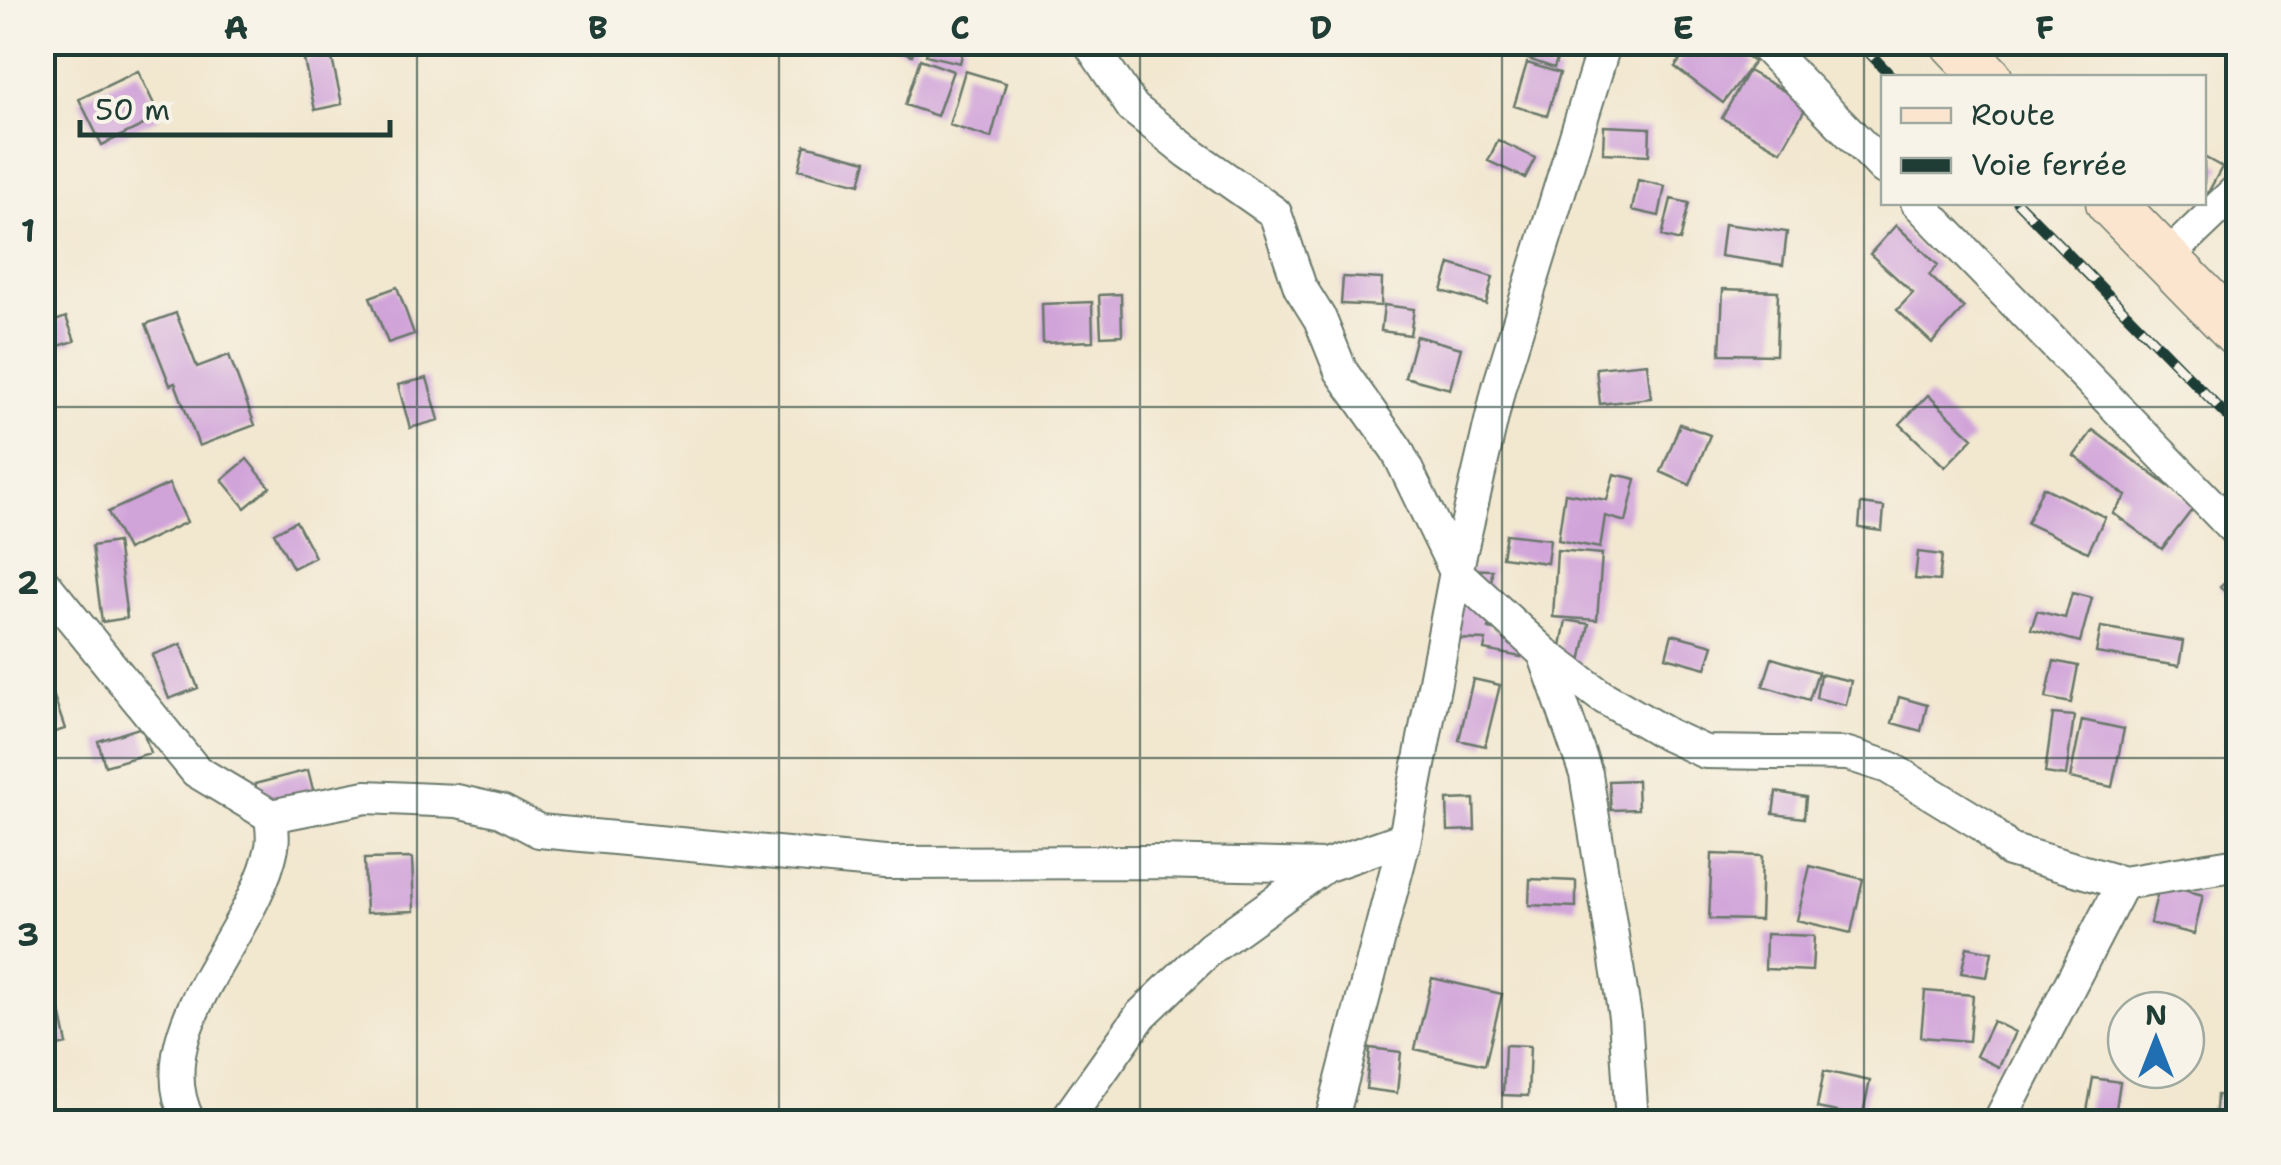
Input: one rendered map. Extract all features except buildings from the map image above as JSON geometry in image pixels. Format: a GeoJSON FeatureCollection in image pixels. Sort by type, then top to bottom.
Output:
{"type":"FeatureCollection","features":[{"type":"Feature","properties":{"kind":"street"},"geometry":{"type":"LineString","coordinates":[[1089,42],[1133,108],[1275,213],[1300,287],[1320,320],[1341,372],[1396,450],[1456,572],[1544,653],[1601,696],[1668,736],[1705,752],[1848,754],[1888,767],[1983,824],[2009,850],[2123,883],[2238,864]]}},
{"type":"Feature","properties":{"kind":"street"},"geometry":{"type":"LineString","coordinates":[[1332,1122],[1405,838],[1456,572],[1499,387],[1605,42]]}},
{"type":"Feature","properties":{"kind":"street"},"geometry":{"type":"LineString","coordinates":[[1761,42],[1881,165]]}},
{"type":"Feature","properties":{"kind":"street"},"geometry":{"type":"LineString","coordinates":[[1954,42],[1985,75]]}},
{"type":"Feature","properties":{"kind":"street"},"geometry":{"type":"LineString","coordinates":[[2165,259],[2238,190]]}},
{"type":"Feature","properties":{"kind":"street"},"geometry":{"type":"LineString","coordinates":[[1920,205],[2238,533]]}},
{"type":"Feature","properties":{"kind":"street"},"geometry":{"type":"LineString","coordinates":[[2113,205],[2238,333]]}},
{"type":"Feature","properties":{"kind":"street"},"geometry":{"type":"LineString","coordinates":[[42,581],[196,771],[271,816],[366,797],[457,800],[500,811],[539,832],[885,863],[1325,866]]}},
{"type":"Feature","properties":{"kind":"street"},"geometry":{"type":"LineString","coordinates":[[1544,653],[1586,774],[1625,1016],[1632,1122]]}},
{"type":"Feature","properties":{"kind":"street"},"geometry":{"type":"LineString","coordinates":[[190,1122],[177,1099],[177,1056],[195,1008],[243,923],[264,872],[273,844],[271,816]]}},
{"type":"Feature","properties":{"kind":"street"},"geometry":{"type":"LineString","coordinates":[[1065,1122],[1141,1015],[1211,948],[1325,866],[1405,838]]}},
{"type":"Feature","properties":{"kind":"street"},"geometry":{"type":"LineString","coordinates":[[1999,1122],[2123,883]]}},
{"type":"Feature","properties":{"kind":"railway"},"geometry":{"type":"LineString","coordinates":[[1859,42],[1890,75]]}},
{"type":"Feature","properties":{"kind":"railway"},"geometry":{"type":"LineString","coordinates":[[2020,205],[2238,427]]}}]}
